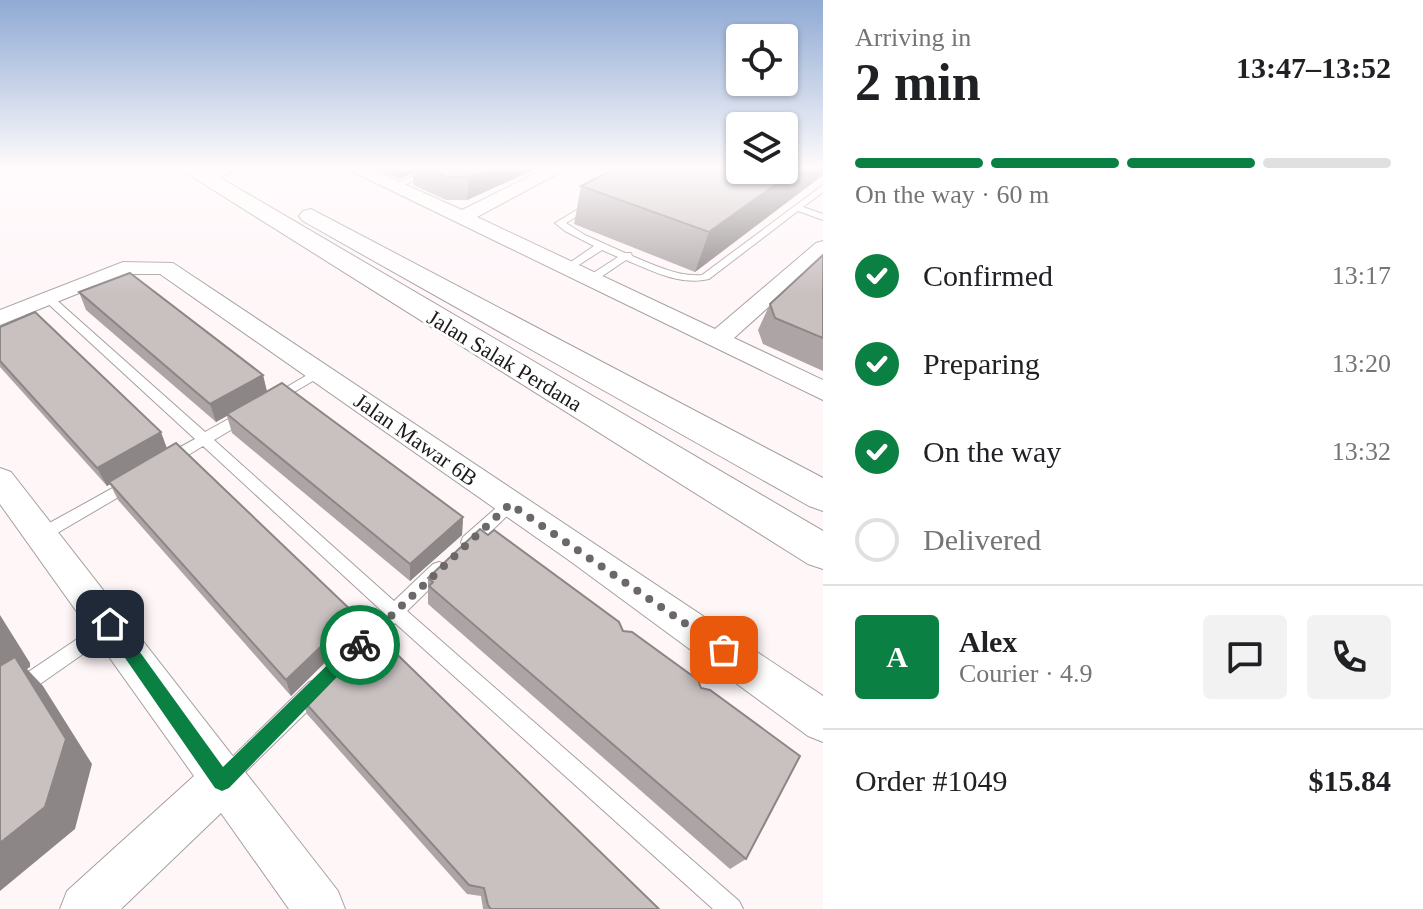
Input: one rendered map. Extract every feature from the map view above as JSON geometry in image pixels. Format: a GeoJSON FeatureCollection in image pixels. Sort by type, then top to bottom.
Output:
{"type":"FeatureCollection","features":[{"type":"Feature","properties":{"kind":"street","name":"Jalan Salak Perdana"},"geometry":{"type":"LineString","coordinates":[[279,209],[823,552]]}},
{"type":"Feature","properties":{"kind":"street","name":"Jalan Salak Perdana"},"geometry":{"type":"LineString","coordinates":[[289,209],[823,496]]}},
{"type":"Feature","properties":{"kind":"street"},"geometry":{"type":"LineString","coordinates":[[445,209],[823,391]]}},
{"type":"Feature","properties":{"kind":"street"},"geometry":{"type":"LineString","coordinates":[[462,217],[477,209]]}},
{"type":"Feature","properties":{"kind":"street"},"geometry":{"type":"LineString","coordinates":[[718,340],[823,247]]}},
{"type":"Feature","properties":{"kind":"street","name":"Jalan Mawar 6B"},"geometry":{"type":"LineString","coordinates":[[48,298],[123,268],[165,268],[823,721]]}},
{"type":"Feature","properties":{"kind":"street"},"geometry":{"type":"LineString","coordinates":[[0,318],[48,298]]}},
{"type":"Feature","properties":{"kind":"street"},"geometry":{"type":"LineString","coordinates":[[16,511],[110,624],[222,781],[320,909]]}},
{"type":"Feature","properties":{"kind":"street"},"geometry":{"type":"LineString","coordinates":[[85,909],[222,781]]}},
{"type":"Feature","properties":{"kind":"lane"},"geometry":{"type":"LineString","coordinates":[[584,209],[560,223],[568,231],[680,277],[705,277],[798,209]]}},
{"type":"Feature","properties":{"kind":"lane"},"geometry":{"type":"LineString","coordinates":[[800,209],[823,217]]}},
{"type":"Feature","properties":{"kind":"lane"},"geometry":{"type":"LineString","coordinates":[[567,268],[603,245]]}},
{"type":"Feature","properties":{"kind":"lane"},"geometry":{"type":"LineString","coordinates":[[591,279],[628,255]]}},
{"type":"Feature","properties":{"kind":"lane"},"geometry":{"type":"LineString","coordinates":[[48,298],[394,611],[731,909]]}},
{"type":"Feature","properties":{"kind":"lane"},"geometry":{"type":"LineString","coordinates":[[151,471],[319,372]]}},
{"type":"Feature","properties":{"kind":"lane"},"geometry":{"type":"LineString","coordinates":[[16,511],[137,479]]}},
{"type":"Feature","properties":{"kind":"lane"},"geometry":{"type":"LineString","coordinates":[[351,654],[510,504]]}},
{"type":"Feature","properties":{"kind":"lane"},"geometry":{"type":"LineString","coordinates":[[0,702],[110,624]]}},
{"type":"Feature","properties":{"kind":"lane"},"geometry":{"type":"LineString","coordinates":[[222,781],[329,675]]}},
{"type":"Feature","properties":{"kind":"building"},"geometry":{"type":"Polygon","coordinates":[[[646,209],[741,209],[709,232],[646,209]]]}},
{"type":"Feature","properties":{"kind":"building"},"geometry":{"type":"Polygon","coordinates":[[[823,255],[823,338],[775,318],[770,304],[823,255]]]}},
{"type":"Feature","properties":{"kind":"building"},"geometry":{"type":"Polygon","coordinates":[[[130,273],[263,375],[210,404],[79,292],[130,273]]]}},
{"type":"Feature","properties":{"kind":"building"},"geometry":{"type":"Polygon","coordinates":[[[35,312],[161,432],[97,468],[0,361],[0,327],[35,312]]]}},
{"type":"Feature","properties":{"kind":"building"},"geometry":{"type":"Polygon","coordinates":[[[282,383],[463,517],[410,564],[227,414],[282,383]]]}},
{"type":"Feature","properties":{"kind":"building"},"geometry":{"type":"Polygon","coordinates":[[[176,443],[355,614],[286,680],[109,482],[176,443]]]}},
{"type":"Feature","properties":{"kind":"building"},"geometry":{"type":"Polygon","coordinates":[[[480,529],[488,535],[494,530],[619,622],[623,631],[632,632],[698,680],[701,688],[710,690],[800,756],[746,859],[429,586],[433,582],[428,578],[480,529]]]}},
{"type":"Feature","properties":{"kind":"building"},"geometry":{"type":"Polygon","coordinates":[[[372,630],[659,909],[491,909],[484,888],[469,885],[302,699],[372,630]]]}},
{"type":"Feature","properties":{"kind":"building"},"geometry":{"type":"Polygon","coordinates":[[[15,657],[66,739],[45,807],[0,843],[0,666],[15,657]]]}},
{"type":"Feature","properties":{"kind":"way so far"},"geometry":{"type":"LineString","coordinates":[[360,645],[510,504],[724,650]]}},
{"type":"Feature","properties":{"kind":"route"},"geometry":{"type":"LineString","coordinates":[[110,624],[222,781],[360,645]]}}]}
